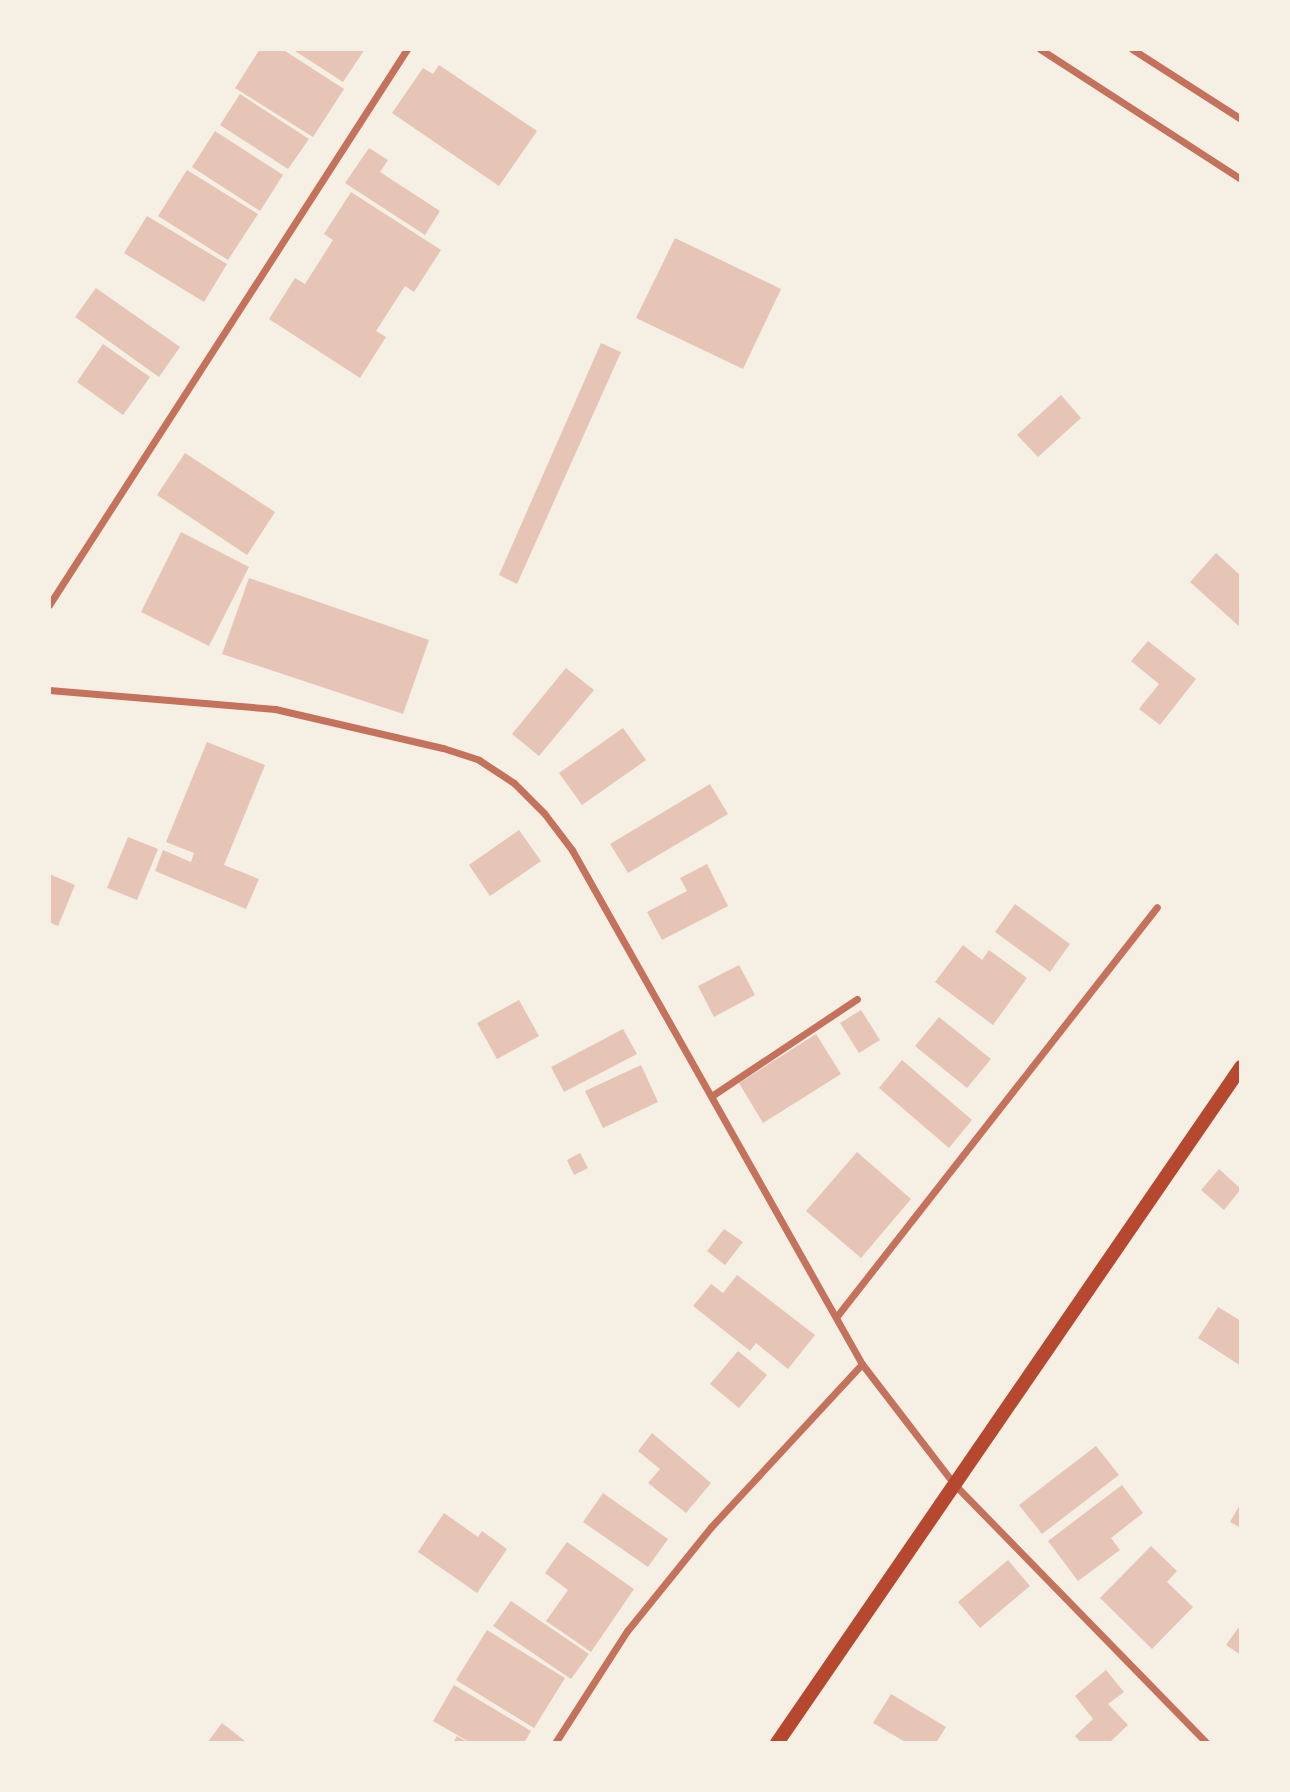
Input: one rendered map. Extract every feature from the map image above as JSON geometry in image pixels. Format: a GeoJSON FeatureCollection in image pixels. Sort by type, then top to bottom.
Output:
{"type":"FeatureCollection","features":[{"type":"Feature","properties":{"kind":"main road"},"geometry":{"type":"LineString","coordinates":[[777,1743],[1241,1067]]}},
{"type":"Feature","properties":{"kind":"street"},"geometry":{"type":"LineString","coordinates":[[49,605],[407,49]]}},
{"type":"Feature","properties":{"kind":"street"},"geometry":{"type":"LineString","coordinates":[[1040,49],[1241,179]]}},
{"type":"Feature","properties":{"kind":"street"},"geometry":{"type":"LineString","coordinates":[[1132,49],[1241,119]]}},
{"type":"Feature","properties":{"kind":"street"},"geometry":{"type":"LineString","coordinates":[[1144,57],[1149,49]]}},
{"type":"Feature","properties":{"kind":"street"},"geometry":{"type":"LineString","coordinates":[[49,690],[275,709],[479,760],[522,790],[572,850],[713,1095],[862,1364],[955,1485],[1207,1743]]}},
{"type":"Feature","properties":{"kind":"street"},"geometry":{"type":"LineString","coordinates":[[837,1316],[1157,907]]}},
{"type":"Feature","properties":{"kind":"street"},"geometry":{"type":"LineString","coordinates":[[713,1095],[857,999]]}},
{"type":"Feature","properties":{"kind":"street"},"geometry":{"type":"LineString","coordinates":[[555,1743],[627,1631],[711,1527],[862,1364]]}},
{"type":"Feature","properties":{"kind":"building"},"geometry":{"type":"Polygon","coordinates":[[[260,49],[282,49],[344,89],[313,137],[235,88],[260,49]]]}},
{"type":"Feature","properties":{"kind":"building"},"geometry":{"type":"Polygon","coordinates":[[[292,49],[365,49],[343,82],[292,49]]]}},
{"type":"Feature","properties":{"kind":"building"},"geometry":{"type":"Polygon","coordinates":[[[439,65],[537,131],[499,186],[392,113],[423,68],[433,74],[439,65]]]}},
{"type":"Feature","properties":{"kind":"building"},"geometry":{"type":"Polygon","coordinates":[[[240,94],[309,139],[288,169],[220,125],[240,94]]]}},
{"type":"Feature","properties":{"kind":"building"},"geometry":{"type":"Polygon","coordinates":[[[215,131],[283,175],[260,211],[192,167],[215,131]]]}},
{"type":"Feature","properties":{"kind":"building"},"geometry":{"type":"Polygon","coordinates":[[[369,148],[388,160],[380,172],[440,211],[425,235],[345,183],[369,148]]]}},
{"type":"Feature","properties":{"kind":"building"},"geometry":{"type":"Polygon","coordinates":[[[187,170],[258,214],[228,260],[158,216],[187,170]]]}},
{"type":"Feature","properties":{"kind":"building"},"geometry":{"type":"Polygon","coordinates":[[[351,192],[441,250],[414,292],[405,286],[376,331],[386,337],[360,378],[269,319],[295,278],[305,284],[333,240],[324,234],[351,192]]]}},
{"type":"Feature","properties":{"kind":"building"},"geometry":{"type":"Polygon","coordinates":[[[147,216],[227,264],[204,302],[124,253],[147,216]]]}},
{"type":"Feature","properties":{"kind":"building"},"geometry":{"type":"Polygon","coordinates":[[[675,238],[781,289],[743,369],[636,318],[675,238]]]}},
{"type":"Feature","properties":{"kind":"building"},"geometry":{"type":"Polygon","coordinates":[[[96,288],[180,347],[159,377],[75,317],[96,288]]]}},
{"type":"Feature","properties":{"kind":"building"},"geometry":{"type":"Polygon","coordinates":[[[601,343],[621,352],[517,584],[499,575],[601,343]]]}},
{"type":"Feature","properties":{"kind":"building"},"geometry":{"type":"Polygon","coordinates":[[[103,344],[150,377],[123,415],[77,382],[103,344]]]}},
{"type":"Feature","properties":{"kind":"building"},"geometry":{"type":"Polygon","coordinates":[[[1061,395],[1081,418],[1038,457],[1017,435],[1061,395]]]}},
{"type":"Feature","properties":{"kind":"building"},"geometry":{"type":"Polygon","coordinates":[[[185,453],[275,512],[247,555],[157,495],[185,453]]]}},
{"type":"Feature","properties":{"kind":"building"},"geometry":{"type":"Polygon","coordinates":[[[181,532],[249,567],[209,646],[141,612],[181,532]]]}},
{"type":"Feature","properties":{"kind":"building"},"geometry":{"type":"Polygon","coordinates":[[[1216,553],[1241,576],[1241,628],[1190,582],[1216,553]]]}},
{"type":"Feature","properties":{"kind":"building"},"geometry":{"type":"Polygon","coordinates":[[[249,578],[429,640],[403,714],[222,654],[249,578]]]}},
{"type":"Feature","properties":{"kind":"building"},"geometry":{"type":"Polygon","coordinates":[[[1148,641],[1196,679],[1160,725],[1139,709],[1159,684],[1131,661],[1148,641]]]}},
{"type":"Feature","properties":{"kind":"building"},"geometry":{"type":"Polygon","coordinates":[[[566,668],[594,690],[539,756],[512,734],[566,668]]]}},
{"type":"Feature","properties":{"kind":"building"},"geometry":{"type":"Polygon","coordinates":[[[623,728],[646,760],[582,805],[559,773],[623,728]]]}},
{"type":"Feature","properties":{"kind":"building"},"geometry":{"type":"Polygon","coordinates":[[[207,742],[265,765],[224,865],[259,879],[246,909],[155,871],[163,850],[191,862],[194,853],[166,842],[207,742]]]}},
{"type":"Feature","properties":{"kind":"building"},"geometry":{"type":"Polygon","coordinates":[[[710,784],[728,814],[628,873],[610,844],[710,784]]]}},
{"type":"Feature","properties":{"kind":"building"},"geometry":{"type":"Polygon","coordinates":[[[519,830],[541,861],[490,896],[469,865],[519,830]]]}},
{"type":"Feature","properties":{"kind":"building"},"geometry":{"type":"Polygon","coordinates":[[[128,837],[158,849],[137,900],[107,888],[128,837]]]}},
{"type":"Feature","properties":{"kind":"building"},"geometry":{"type":"Polygon","coordinates":[[[707,864],[728,906],[662,940],[647,912],[687,891],[680,878],[707,864]]]}},
{"type":"Feature","properties":{"kind":"building"},"geometry":{"type":"Polygon","coordinates":[[[49,874],[75,885],[58,926],[49,922],[49,874]]]}},
{"type":"Feature","properties":{"kind":"building"},"geometry":{"type":"Polygon","coordinates":[[[1015,904],[1070,944],[1050,972],[995,932],[1015,904]]]}},
{"type":"Feature","properties":{"kind":"building"},"geometry":{"type":"Polygon","coordinates":[[[963,945],[982,960],[989,950],[1027,978],[993,1025],[935,982],[963,945]]]}},
{"type":"Feature","properties":{"kind":"building"},"geometry":{"type":"Polygon","coordinates":[[[739,965],[755,995],[714,1017],[698,986],[739,965]]]}},
{"type":"Feature","properties":{"kind":"building"},"geometry":{"type":"Polygon","coordinates":[[[519,1000],[539,1036],[497,1059],[477,1023],[519,1000]]]}},
{"type":"Feature","properties":{"kind":"building"},"geometry":{"type":"Polygon","coordinates":[[[861,1010],[880,1040],[859,1053],[840,1023],[861,1010]]]}},
{"type":"Feature","properties":{"kind":"building"},"geometry":{"type":"Polygon","coordinates":[[[939,1017],[991,1059],[967,1088],[915,1046],[939,1017]]]}},
{"type":"Feature","properties":{"kind":"building"},"geometry":{"type":"Polygon","coordinates":[[[623,1029],[637,1054],[564,1092],[551,1067],[623,1029]]]}},
{"type":"Feature","properties":{"kind":"building"},"geometry":{"type":"Polygon","coordinates":[[[816,1034],[841,1074],[763,1123],[739,1083],[816,1034]]]}},
{"type":"Feature","properties":{"kind":"building"},"geometry":{"type":"Polygon","coordinates":[[[902,1060],[972,1120],[949,1148],[879,1088],[902,1060]]]}},
{"type":"Feature","properties":{"kind":"building"},"geometry":{"type":"Polygon","coordinates":[[[641,1065],[658,1102],[603,1128],[585,1091],[641,1065]]]}},
{"type":"Feature","properties":{"kind":"building"},"geometry":{"type":"Polygon","coordinates":[[[857,1152],[911,1199],[861,1258],[806,1211],[857,1152]]]}},
{"type":"Feature","properties":{"kind":"building"},"geometry":{"type":"Polygon","coordinates":[[[580,1153],[588,1168],[574,1175],[567,1160],[580,1153]]]}},
{"type":"Feature","properties":{"kind":"building"},"geometry":{"type":"Polygon","coordinates":[[[1219,1169],[1241,1189],[1224,1210],[1201,1190],[1219,1169]]]}},
{"type":"Feature","properties":{"kind":"building"},"geometry":{"type":"Polygon","coordinates":[[[724,1229],[743,1242],[725,1265],[707,1251],[724,1229]]]}},
{"type":"Feature","properties":{"kind":"building"},"geometry":{"type":"Polygon","coordinates":[[[737,1275],[815,1335],[788,1369],[756,1343],[750,1351],[693,1306],[711,1284],[723,1293],[737,1275]]]}},
{"type":"Feature","properties":{"kind":"building"},"geometry":{"type":"Polygon","coordinates":[[[1218,1307],[1241,1321],[1241,1366],[1198,1338],[1218,1307]]]}},
{"type":"Feature","properties":{"kind":"building"},"geometry":{"type":"Polygon","coordinates":[[[738,1351],[767,1375],[739,1408],[710,1384],[738,1351]]]}},
{"type":"Feature","properties":{"kind":"building"},"geometry":{"type":"Polygon","coordinates":[[[652,1433],[711,1483],[686,1513],[648,1483],[660,1469],[638,1451],[652,1433]]]}},
{"type":"Feature","properties":{"kind":"building"},"geometry":{"type":"Polygon","coordinates":[[[1096,1446],[1119,1475],[1042,1534],[1019,1505],[1096,1446]]]}},
{"type":"Feature","properties":{"kind":"building"},"geometry":{"type":"Polygon","coordinates":[[[1122,1485],[1143,1513],[1111,1538],[1120,1550],[1078,1581],[1048,1541],[1122,1485]]]}},
{"type":"Feature","properties":{"kind":"building"},"geometry":{"type":"Polygon","coordinates":[[[603,1493],[668,1539],[648,1567],[583,1522],[603,1493]]]}},
{"type":"Feature","properties":{"kind":"building"},"geometry":{"type":"Polygon","coordinates":[[[1241,1503],[1241,1528],[1230,1522],[1241,1503]]]}},
{"type":"Feature","properties":{"kind":"building"},"geometry":{"type":"Polygon","coordinates":[[[444,1513],[478,1537],[482,1531],[507,1549],[477,1593],[418,1552],[444,1513]]]}},
{"type":"Feature","properties":{"kind":"building"},"geometry":{"type":"Polygon","coordinates":[[[567,1542],[634,1589],[591,1652],[546,1621],[568,1590],[545,1573],[567,1542]]]}},
{"type":"Feature","properties":{"kind":"building"},"geometry":{"type":"Polygon","coordinates":[[[1151,1546],[1177,1571],[1167,1582],[1193,1607],[1152,1649],[1100,1598],[1151,1546]]]}},
{"type":"Feature","properties":{"kind":"building"},"geometry":{"type":"Polygon","coordinates":[[[1008,1560],[1030,1586],[980,1628],[958,1602],[1008,1560]]]}},
{"type":"Feature","properties":{"kind":"building"},"geometry":{"type":"Polygon","coordinates":[[[511,1601],[589,1654],[571,1679],[493,1626],[511,1601]]]}},
{"type":"Feature","properties":{"kind":"building"},"geometry":{"type":"Polygon","coordinates":[[[1238,1628],[1241,1630],[1241,1655],[1226,1645],[1238,1628]]]}},
{"type":"Feature","properties":{"kind":"building"},"geometry":{"type":"Polygon","coordinates":[[[487,1630],[565,1678],[534,1728],[456,1680],[487,1630]]]}},
{"type":"Feature","properties":{"kind":"building"},"geometry":{"type":"Polygon","coordinates":[[[1106,1670],[1124,1692],[1108,1704],[1128,1725],[1109,1743],[1081,1743],[1075,1736],[1093,1719],[1075,1696],[1106,1670]]]}},
{"type":"Feature","properties":{"kind":"building"},"geometry":{"type":"Polygon","coordinates":[[[454,1685],[531,1731],[524,1743],[471,1743],[433,1721],[454,1685]]]}},
{"type":"Feature","properties":{"kind":"building"},"geometry":{"type":"Polygon","coordinates":[[[891,1694],[946,1727],[936,1743],[907,1743],[873,1723],[891,1694]]]}},
{"type":"Feature","properties":{"kind":"building"},"geometry":{"type":"Polygon","coordinates":[[[222,1723],[245,1741],[207,1743],[222,1723]]]}},
{"type":"Feature","properties":{"kind":"building"},"geometry":{"type":"Polygon","coordinates":[[[457,1736],[469,1743],[453,1743],[457,1736]]]}}]}
